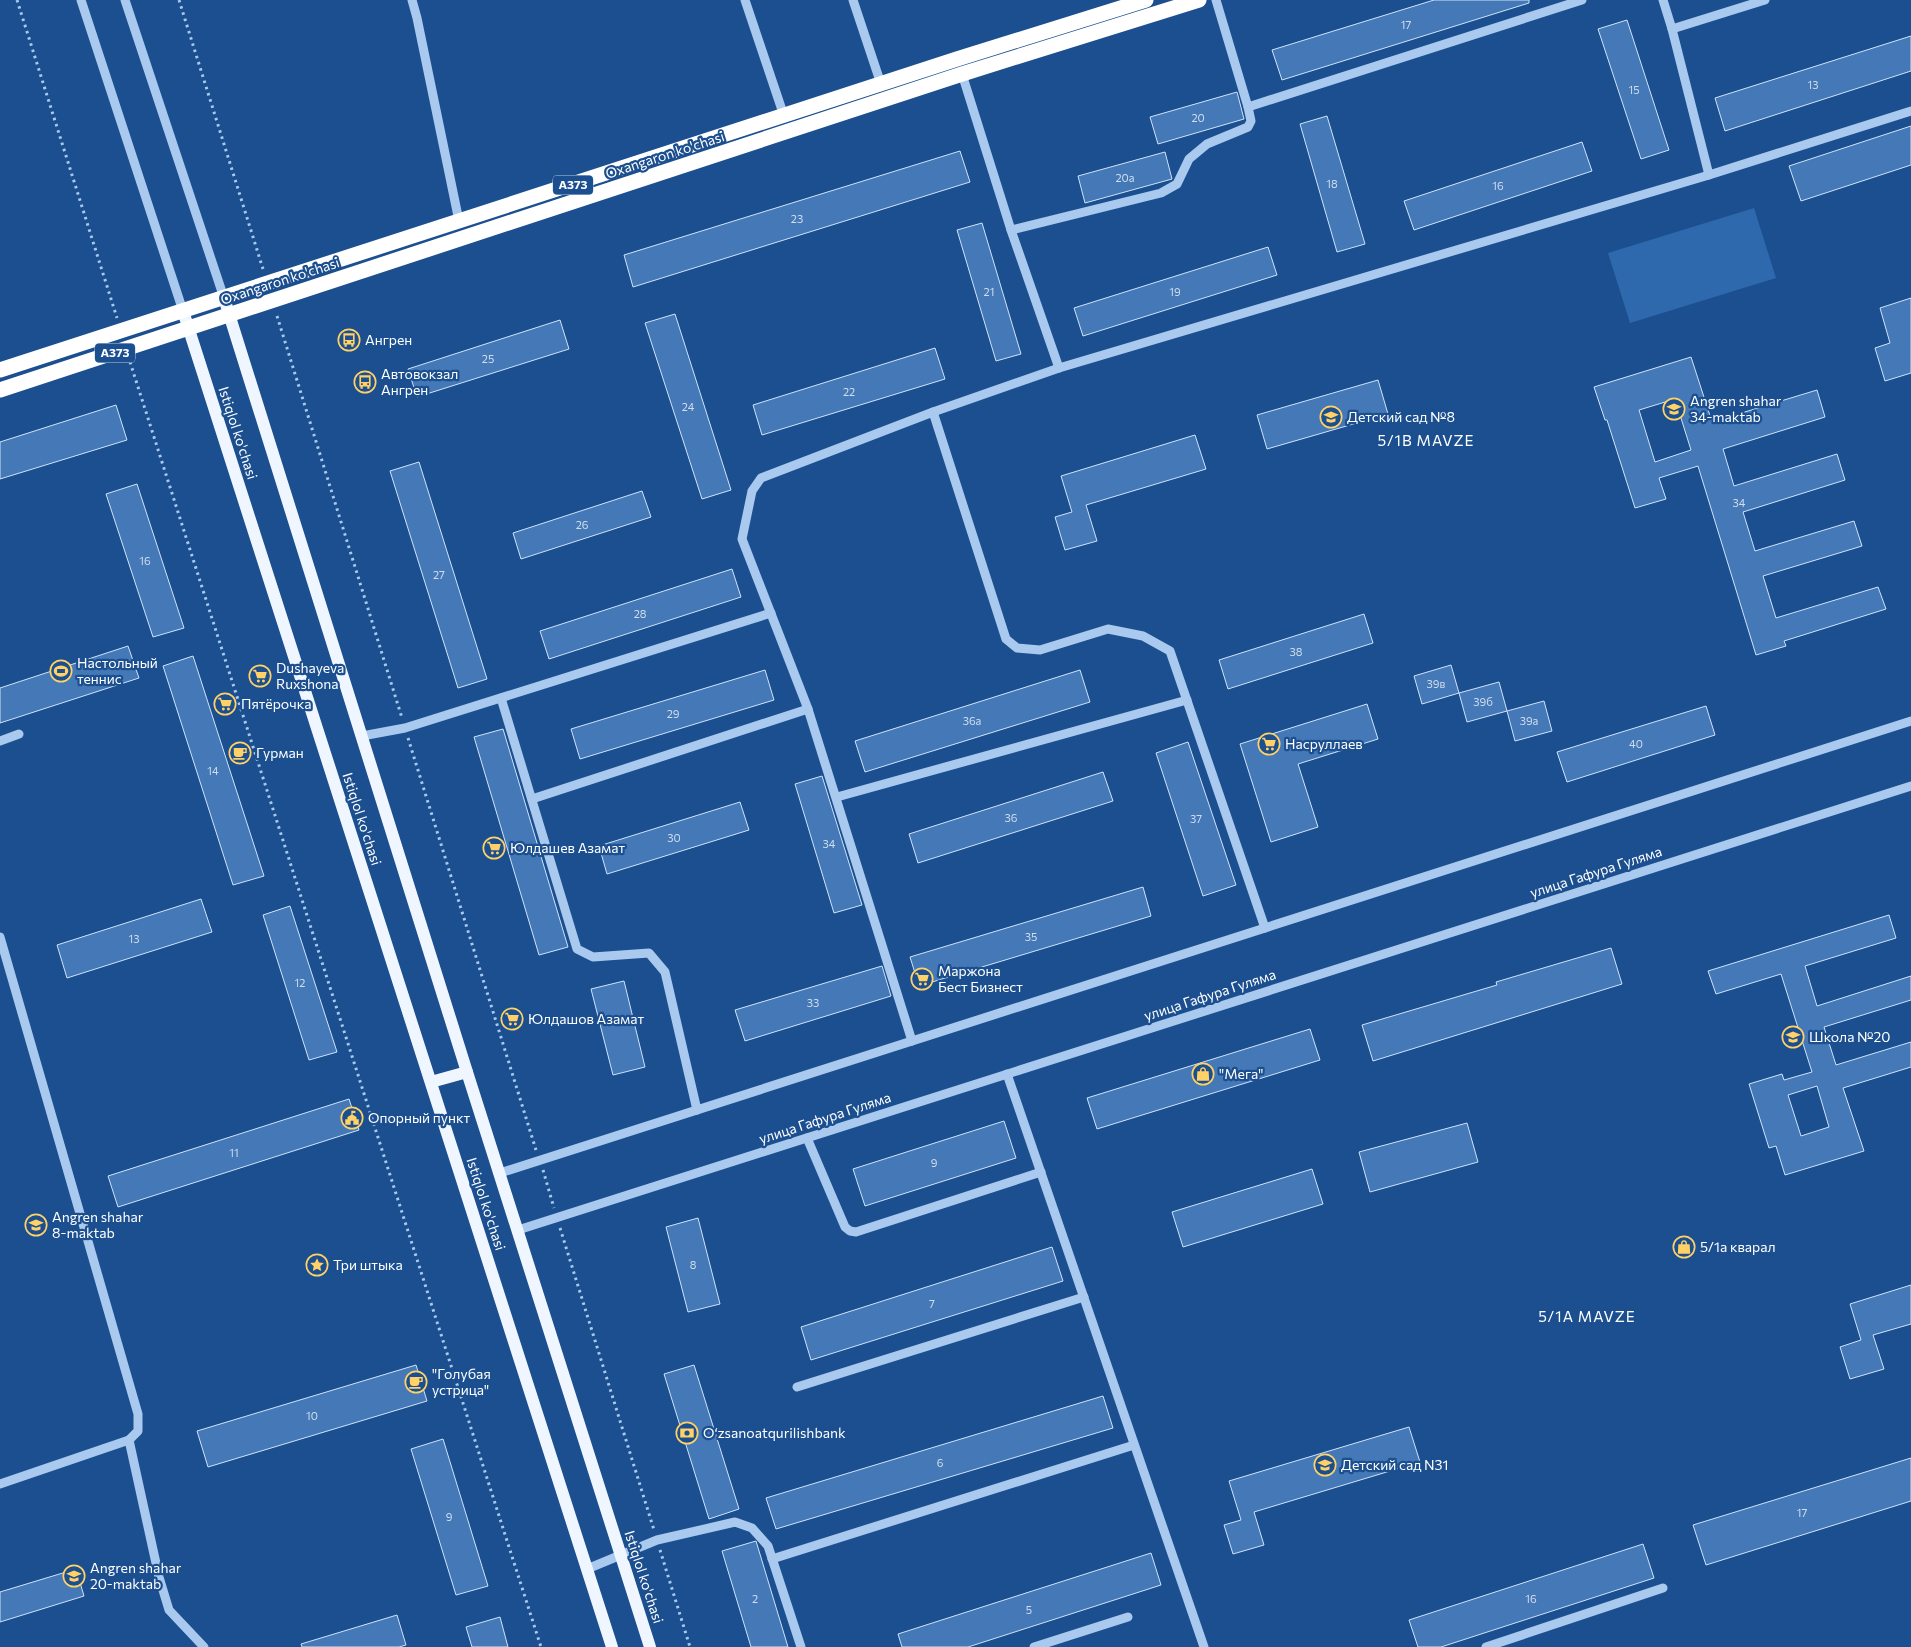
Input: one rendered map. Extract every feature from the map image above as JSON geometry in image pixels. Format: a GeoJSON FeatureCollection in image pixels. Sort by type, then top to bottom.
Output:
{"type":"FeatureCollection","features":[{"type":"Feature","properties":{"kind":"highway","name":"Oxangaron ko'chasi"},"geometry":{"type":"LineString","coordinates":[[0,370],[957,59],[1146,0]]}},
{"type":"Feature","properties":{"kind":"highway","name":"Oxangaron ko'chasi"},"geometry":{"type":"LineString","coordinates":[[0,390],[962,74],[1199,0]]}},
{"type":"Feature","properties":{"kind":"highway"},"geometry":{"type":"LineString","coordinates":[[957,59],[962,74]]}},
{"type":"Feature","properties":{"kind":"main road","name":"Istiqlol ko'chasi"},"geometry":{"type":"LineString","coordinates":[[224,298],[650,1647]]}},
{"type":"Feature","properties":{"kind":"main road","name":"Istiqlol ko'chasi"},"geometry":{"type":"LineString","coordinates":[[183,312],[612,1647]]}},
{"type":"Feature","properties":{"kind":"main road"},"geometry":{"type":"LineString","coordinates":[[430,1082],[467,1072]]}},
{"type":"Feature","properties":{"kind":"street","name":"Istiqlol ko'chasi"},"geometry":{"type":"LineString","coordinates":[[81,0],[183,312]]}},
{"type":"Feature","properties":{"kind":"street"},"geometry":{"type":"LineString","coordinates":[[125,0],[224,298]]}},
{"type":"Feature","properties":{"kind":"street"},"geometry":{"type":"LineString","coordinates":[[412,0],[459,221]]}},
{"type":"Feature","properties":{"kind":"street"},"geometry":{"type":"LineString","coordinates":[[745,0],[784,116]]}},
{"type":"Feature","properties":{"kind":"street"},"geometry":{"type":"LineString","coordinates":[[853,0],[881,84]]}},
{"type":"Feature","properties":{"kind":"street"},"geometry":{"type":"LineString","coordinates":[[1011,230],[1161,193],[1177,184],[1188,159],[1207,144],[1248,127],[1251,121],[1248,107],[1216,0]]}},
{"type":"Feature","properties":{"kind":"street"},"geometry":{"type":"LineString","coordinates":[[1248,107],[1582,0]]}},
{"type":"Feature","properties":{"kind":"street"},"geometry":{"type":"LineString","coordinates":[[1663,0],[1710,175]]}},
{"type":"Feature","properties":{"kind":"street"},"geometry":{"type":"LineString","coordinates":[[1672,28],[1765,0]]}},
{"type":"Feature","properties":{"kind":"street"},"geometry":{"type":"LineString","coordinates":[[962,74],[1011,230],[1059,368]]}},
{"type":"Feature","properties":{"kind":"street"},"geometry":{"type":"LineString","coordinates":[[912,1041],[808,709],[742,539],[742,531],[752,491],[761,478],[933,412],[1059,368],[1710,175],[1911,111]]}},
{"type":"Feature","properties":{"kind":"street"},"geometry":{"type":"LineString","coordinates":[[933,412],[1006,639],[1017,648],[1040,650],[1108,629],[1143,636],[1170,651],[1265,928]]}},
{"type":"Feature","properties":{"kind":"street"},"geometry":{"type":"LineString","coordinates":[[362,736],[405,728],[771,613]]}},
{"type":"Feature","properties":{"kind":"street"},"geometry":{"type":"LineString","coordinates":[[501,698],[577,949],[593,957],[650,953],[665,972],[697,1110]]}},
{"type":"Feature","properties":{"kind":"street"},"geometry":{"type":"LineString","coordinates":[[837,797],[1187,700]]}},
{"type":"Feature","properties":{"kind":"street"},"geometry":{"type":"LineString","coordinates":[[532,799],[808,709]]}},
{"type":"Feature","properties":{"kind":"street"},"geometry":{"type":"LineString","coordinates":[[500,1173],[1911,722]]}},
{"type":"Feature","properties":{"kind":"street"},"geometry":{"type":"LineString","coordinates":[[0,741],[19,734]]}},
{"type":"Feature","properties":{"kind":"street","name":"улица Гафура Гуляма"},"geometry":{"type":"LineString","coordinates":[[518,1230],[1911,786]]}},
{"type":"Feature","properties":{"kind":"street"},"geometry":{"type":"LineString","coordinates":[[0,937],[138,1414],[138,1431],[129,1440],[0,1484]]}},
{"type":"Feature","properties":{"kind":"street"},"geometry":{"type":"LineString","coordinates":[[1007,1074],[1204,1647]]}},
{"type":"Feature","properties":{"kind":"street"},"geometry":{"type":"LineString","coordinates":[[807,1138],[845,1227],[850,1231],[856,1232],[1040,1172]]}},
{"type":"Feature","properties":{"kind":"street"},"geometry":{"type":"LineString","coordinates":[[797,1387],[1084,1297]]}},
{"type":"Feature","properties":{"kind":"street"},"geometry":{"type":"LineString","coordinates":[[129,1440],[159,1577],[169,1610],[204,1647]]}},
{"type":"Feature","properties":{"kind":"street"},"geometry":{"type":"LineString","coordinates":[[772,1559],[1134,1445]]}},
{"type":"Feature","properties":{"kind":"street"},"geometry":{"type":"LineString","coordinates":[[587,1569],[657,1540],[735,1522],[752,1528],[768,1546],[801,1647]]}},
{"type":"Feature","properties":{"kind":"street"},"geometry":{"type":"LineString","coordinates":[[1486,1647],[1663,1588]]}},
{"type":"Feature","properties":{"kind":"street"},"geometry":{"type":"LineString","coordinates":[[1034,1647],[1128,1618]]}},
{"type":"Feature","properties":{"kind":"path"},"geometry":{"type":"LineString","coordinates":[[16,0],[121,332]]}},
{"type":"Feature","properties":{"kind":"path"},"geometry":{"type":"LineString","coordinates":[[179,0],[267,284]]}},
{"type":"Feature","properties":{"kind":"path"},"geometry":{"type":"LineString","coordinates":[[272,301],[690,1647]]}},
{"type":"Feature","properties":{"kind":"path"},"geometry":{"type":"LineString","coordinates":[[126,349],[541,1647]]}},
{"type":"Feature","properties":{"kind":"shaded area"},"geometry":{"type":"Polygon","coordinates":[[[1754,208],[1776,278],[1630,323],[1608,253],[1754,208]]]}},
{"type":"Feature","properties":{"kind":"building"},"geometry":{"type":"Polygon","coordinates":[[[1434,0],[1529,0],[1529,3],[1282,80],[1272,50],[1434,0]]]}},
{"type":"Feature","properties":{"kind":"building"},"geometry":{"type":"Polygon","coordinates":[[[1627,20],[1669,150],[1641,159],[1598,29],[1627,20]]]}},
{"type":"Feature","properties":{"kind":"building"},"geometry":{"type":"Polygon","coordinates":[[[1911,36],[1911,71],[1725,131],[1715,98],[1911,36]]]}},
{"type":"Feature","properties":{"kind":"building"},"geometry":{"type":"Polygon","coordinates":[[[1237,92],[1244,119],[1158,144],[1150,117],[1237,92]]]}},
{"type":"Feature","properties":{"kind":"building"},"geometry":{"type":"Polygon","coordinates":[[[1327,116],[1365,244],[1337,252],[1300,124],[1327,116]]]}},
{"type":"Feature","properties":{"kind":"building"},"geometry":{"type":"Polygon","coordinates":[[[1911,126],[1911,165],[1801,201],[1789,166],[1911,126]]]}},
{"type":"Feature","properties":{"kind":"building"},"geometry":{"type":"Polygon","coordinates":[[[1582,142],[1592,171],[1414,230],[1404,201],[1582,142]]]}},
{"type":"Feature","properties":{"kind":"building"},"geometry":{"type":"Polygon","coordinates":[[[960,151],[970,182],[633,287],[624,255],[960,151]]]}},
{"type":"Feature","properties":{"kind":"building"},"geometry":{"type":"Polygon","coordinates":[[[1165,152],[1172,179],[1085,203],[1078,176],[1165,152]]]}},
{"type":"Feature","properties":{"kind":"building"},"geometry":{"type":"Polygon","coordinates":[[[982,223],[1021,354],[996,361],[957,230],[982,223]]]}},
{"type":"Feature","properties":{"kind":"building"},"geometry":{"type":"Polygon","coordinates":[[[1268,247],[1277,275],[1083,336],[1074,308],[1268,247]]]}},
{"type":"Feature","properties":{"kind":"building"},"geometry":{"type":"Polygon","coordinates":[[[1911,298],[1911,373],[1885,381],[1875,348],[1890,343],[1880,308],[1911,298]]]}},
{"type":"Feature","properties":{"kind":"building"},"geometry":{"type":"Polygon","coordinates":[[[675,314],[731,490],[702,499],[645,323],[675,314]]]}},
{"type":"Feature","properties":{"kind":"building"},"geometry":{"type":"Polygon","coordinates":[[[560,320],[569,349],[417,397],[408,369],[560,320]]]}},
{"type":"Feature","properties":{"kind":"building"},"geometry":{"type":"Polygon","coordinates":[[[935,348],[945,379],[762,435],[753,405],[935,348]]]}},
{"type":"Feature","properties":{"kind":"building"},"geometry":{"type":"Polygon","coordinates":[[[1691,357],[1712,422],[1817,390],[1825,417],[1723,449],[1734,486],[1837,454],[1845,480],[1743,512],[1755,551],[1854,521],[1862,546],[1763,576],[1776,618],[1878,587],[1886,609],[1784,641],[1786,646],[1756,655],[1698,466],[1659,478],[1666,499],[1635,508],[1607,420],[1605,420],[1594,387],[1691,357]],[[1675,399],[1639,410],[1655,462],[1691,450],[1675,399]]]}},
{"type":"Feature","properties":{"kind":"building"},"geometry":{"type":"Polygon","coordinates":[[[1378,380],[1388,414],[1267,449],[1257,415],[1378,380]]]}},
{"type":"Feature","properties":{"kind":"building"},"geometry":{"type":"Polygon","coordinates":[[[116,405],[127,440],[0,479],[0,442],[116,405]]]}},
{"type":"Feature","properties":{"kind":"building"},"geometry":{"type":"Polygon","coordinates":[[[1195,435],[1206,469],[1086,505],[1097,541],[1065,550],[1055,517],[1072,512],[1061,476],[1195,435]]]}},
{"type":"Feature","properties":{"kind":"building"},"geometry":{"type":"Polygon","coordinates":[[[419,462],[487,679],[458,688],[390,471],[419,462]]]}},
{"type":"Feature","properties":{"kind":"building"},"geometry":{"type":"Polygon","coordinates":[[[137,484],[184,628],[153,637],[106,494],[137,484]]]}},
{"type":"Feature","properties":{"kind":"building"},"geometry":{"type":"Polygon","coordinates":[[[642,491],[651,517],[521,559],[513,533],[642,491]]]}},
{"type":"Feature","properties":{"kind":"building"},"geometry":{"type":"Polygon","coordinates":[[[732,569],[741,597],[549,659],[540,631],[732,569]]]}},
{"type":"Feature","properties":{"kind":"building"},"geometry":{"type":"Polygon","coordinates":[[[1364,614],[1373,643],[1228,689],[1219,660],[1364,614]]]}},
{"type":"Feature","properties":{"kind":"building"},"geometry":{"type":"Polygon","coordinates":[[[128,646],[139,678],[0,723],[0,688],[128,646]]]}},
{"type":"Feature","properties":{"kind":"building"},"geometry":{"type":"Polygon","coordinates":[[[193,656],[264,876],[233,885],[163,666],[193,656]]]}},
{"type":"Feature","properties":{"kind":"building"},"geometry":{"type":"Polygon","coordinates":[[[1451,665],[1459,693],[1422,704],[1414,676],[1451,665]]]}},
{"type":"Feature","properties":{"kind":"building"},"geometry":{"type":"Polygon","coordinates":[[[765,670],[774,700],[580,759],[571,729],[765,670]]]}},
{"type":"Feature","properties":{"kind":"building"},"geometry":{"type":"Polygon","coordinates":[[[1080,670],[1090,702],[865,772],[855,741],[1080,670]]]}},
{"type":"Feature","properties":{"kind":"building"},"geometry":{"type":"Polygon","coordinates":[[[1499,682],[1507,711],[1467,722],[1459,693],[1499,682]]]}},
{"type":"Feature","properties":{"kind":"building"},"geometry":{"type":"Polygon","coordinates":[[[1544,701],[1552,731],[1515,741],[1507,711],[1544,701]]]}},
{"type":"Feature","properties":{"kind":"building"},"geometry":{"type":"Polygon","coordinates":[[[1367,704],[1378,739],[1298,764],[1318,827],[1271,842],[1240,744],[1367,704]]]}},
{"type":"Feature","properties":{"kind":"building"},"geometry":{"type":"Polygon","coordinates":[[[1706,706],[1715,735],[1567,782],[1557,752],[1706,706]]]}},
{"type":"Feature","properties":{"kind":"building"},"geometry":{"type":"Polygon","coordinates":[[[503,729],[568,947],[539,955],[474,737],[503,729]]]}},
{"type":"Feature","properties":{"kind":"building"},"geometry":{"type":"Polygon","coordinates":[[[1188,742],[1236,885],[1203,896],[1156,753],[1188,742]]]}},
{"type":"Feature","properties":{"kind":"building"},"geometry":{"type":"Polygon","coordinates":[[[1103,772],[1113,801],[918,863],[909,834],[1103,772]]]}},
{"type":"Feature","properties":{"kind":"building"},"geometry":{"type":"Polygon","coordinates":[[[822,776],[862,905],[834,913],[795,784],[822,776]]]}},
{"type":"Feature","properties":{"kind":"building"},"geometry":{"type":"Polygon","coordinates":[[[740,802],[749,830],[607,874],[599,846],[740,802]]]}},
{"type":"Feature","properties":{"kind":"building"},"geometry":{"type":"Polygon","coordinates":[[[1143,887],[1151,916],[919,986],[910,957],[1143,887]]]}},
{"type":"Feature","properties":{"kind":"building"},"geometry":{"type":"Polygon","coordinates":[[[201,899],[212,932],[67,978],[57,945],[201,899]]]}},
{"type":"Feature","properties":{"kind":"building"},"geometry":{"type":"Polygon","coordinates":[[[290,906],[337,1052],[309,1060],[263,915],[290,906]]]}},
{"type":"Feature","properties":{"kind":"building"},"geometry":{"type":"Polygon","coordinates":[[[1889,915],[1896,938],[1805,966],[1817,1006],[1911,976],[1911,1000],[1824,1027],[1836,1065],[1911,1042],[1911,1067],[1843,1088],[1864,1151],[1785,1175],[1776,1146],[1769,1148],[1749,1084],[1782,1074],[1784,1080],[1812,1072],[1781,974],[1716,994],[1708,971],[1889,915]],[[1817,1086],[1788,1095],[1801,1136],[1829,1127],[1817,1086]]]}},
{"type":"Feature","properties":{"kind":"building"},"geometry":{"type":"Polygon","coordinates":[[[1611,948],[1622,984],[1373,1061],[1362,1025],[1497,985],[1496,982],[1611,948]]]}},
{"type":"Feature","properties":{"kind":"building"},"geometry":{"type":"Polygon","coordinates":[[[882,966],[891,996],[745,1041],[735,1010],[882,966]]]}},
{"type":"Feature","properties":{"kind":"building"},"geometry":{"type":"Polygon","coordinates":[[[624,981],[645,1067],[613,1075],[591,989],[624,981]]]}},
{"type":"Feature","properties":{"kind":"building"},"geometry":{"type":"Polygon","coordinates":[[[1310,1029],[1320,1060],[1097,1129],[1087,1098],[1310,1029]]]}},
{"type":"Feature","properties":{"kind":"building"},"geometry":{"type":"Polygon","coordinates":[[[349,1099],[359,1130],[118,1207],[108,1176],[349,1099]]]}},
{"type":"Feature","properties":{"kind":"building"},"geometry":{"type":"Polygon","coordinates":[[[1004,1121],[1016,1158],[865,1206],[853,1169],[1004,1121]]]}},
{"type":"Feature","properties":{"kind":"building"},"geometry":{"type":"Polygon","coordinates":[[[1467,1123],[1478,1162],[1370,1192],[1359,1152],[1467,1123]]]}},
{"type":"Feature","properties":{"kind":"building"},"geometry":{"type":"Polygon","coordinates":[[[1312,1169],[1323,1204],[1183,1247],[1172,1212],[1312,1169]]]}},
{"type":"Feature","properties":{"kind":"building"},"geometry":{"type":"Polygon","coordinates":[[[698,1218],[720,1304],[688,1312],[666,1227],[698,1218]]]}},
{"type":"Feature","properties":{"kind":"building"},"geometry":{"type":"Polygon","coordinates":[[[1052,1247],[1063,1281],[811,1360],[801,1327],[1052,1247]]]}},
{"type":"Feature","properties":{"kind":"building"},"geometry":{"type":"Polygon","coordinates":[[[1911,1285],[1911,1324],[1873,1335],[1884,1369],[1850,1379],[1840,1347],[1861,1340],[1850,1304],[1911,1285]]]}},
{"type":"Feature","properties":{"kind":"building"},"geometry":{"type":"Polygon","coordinates":[[[416,1365],[427,1401],[208,1467],[197,1431],[416,1365]]]}},
{"type":"Feature","properties":{"kind":"building"},"geometry":{"type":"Polygon","coordinates":[[[694,1365],[739,1509],[709,1519],[664,1374],[694,1365]]]}},
{"type":"Feature","properties":{"kind":"building"},"geometry":{"type":"Polygon","coordinates":[[[1103,1396],[1113,1428],[776,1529],[766,1498],[1103,1396]]]}},
{"type":"Feature","properties":{"kind":"building"},"geometry":{"type":"Polygon","coordinates":[[[1409,1427],[1420,1462],[1254,1512],[1264,1545],[1233,1554],[1224,1525],[1241,1520],[1229,1481],[1409,1427]]]}},
{"type":"Feature","properties":{"kind":"building"},"geometry":{"type":"Polygon","coordinates":[[[443,1439],[488,1586],[456,1595],[411,1449],[443,1439]]]}},
{"type":"Feature","properties":{"kind":"building"},"geometry":{"type":"Polygon","coordinates":[[[1911,1458],[1911,1501],[1706,1565],[1693,1525],[1911,1458]]]}},
{"type":"Feature","properties":{"kind":"building"},"geometry":{"type":"Polygon","coordinates":[[[756,1541],[788,1647],[751,1647],[722,1551],[756,1541]]]}},
{"type":"Feature","properties":{"kind":"building"},"geometry":{"type":"Polygon","coordinates":[[[1643,1544],[1654,1578],[1441,1647],[1418,1647],[1409,1620],[1643,1544]]]}},
{"type":"Feature","properties":{"kind":"building"},"geometry":{"type":"Polygon","coordinates":[[[1151,1553],[1161,1585],[968,1647],[902,1647],[898,1634],[1151,1553]]]}},
{"type":"Feature","properties":{"kind":"building"},"geometry":{"type":"Polygon","coordinates":[[[76,1569],[84,1596],[0,1622],[0,1592],[76,1569]]]}},
{"type":"Feature","properties":{"kind":"building"},"geometry":{"type":"Polygon","coordinates":[[[397,1615],[406,1645],[399,1647],[302,1647],[301,1644],[397,1615]]]}},
{"type":"Feature","properties":{"kind":"building"},"geometry":{"type":"Polygon","coordinates":[[[500,1617],[508,1647],[472,1647],[466,1627],[500,1617]]]}},
{"type":"Feature","properties":{"kind":"place","name":"Ангрен"},"geometry":{"type":"Point","coordinates":[349,340]}},
{"type":"Feature","properties":{"kind":"place","name":"Автовокзал Ангрен"},"geometry":{"type":"Point","coordinates":[365,382]}},
{"type":"Feature","properties":{"kind":"place","name":"Angren shahar 34-maktab"},"geometry":{"type":"Point","coordinates":[1674,409]}},
{"type":"Feature","properties":{"kind":"place","name":"Детский сад №8"},"geometry":{"type":"Point","coordinates":[1331,417]}},
{"type":"Feature","properties":{"kind":"place","name":"Настольный теннис"},"geometry":{"type":"Point","coordinates":[61,671]}},
{"type":"Feature","properties":{"kind":"place","name":"Dushayeva Ruxshona"},"geometry":{"type":"Point","coordinates":[260,676]}},
{"type":"Feature","properties":{"kind":"place","name":"Пятёрочка"},"geometry":{"type":"Point","coordinates":[225,704]}},
{"type":"Feature","properties":{"kind":"place","name":"Насруллаев"},"geometry":{"type":"Point","coordinates":[1269,744]}},
{"type":"Feature","properties":{"kind":"place","name":"Гурман"},"geometry":{"type":"Point","coordinates":[240,753]}},
{"type":"Feature","properties":{"kind":"place","name":"Юлдашев Азамат"},"geometry":{"type":"Point","coordinates":[494,848]}},
{"type":"Feature","properties":{"kind":"place","name":"Маржона Бест Бизнест"},"geometry":{"type":"Point","coordinates":[922,979]}},
{"type":"Feature","properties":{"kind":"place","name":"Юлдашов Азамат"},"geometry":{"type":"Point","coordinates":[512,1019]}},
{"type":"Feature","properties":{"kind":"place","name":"Школа №20"},"geometry":{"type":"Point","coordinates":[1793,1037]}},
{"type":"Feature","properties":{"kind":"place","name":"\"Мега\""},"geometry":{"type":"Point","coordinates":[1203,1074]}},
{"type":"Feature","properties":{"kind":"place","name":"Опорный пункт"},"geometry":{"type":"Point","coordinates":[352,1118]}},
{"type":"Feature","properties":{"kind":"place","name":"Angren shahar 8-maktab"},"geometry":{"type":"Point","coordinates":[36,1225]}},
{"type":"Feature","properties":{"kind":"place","name":"5/1а кварал"},"geometry":{"type":"Point","coordinates":[1684,1247]}},
{"type":"Feature","properties":{"kind":"place","name":"Три штыка"},"geometry":{"type":"Point","coordinates":[317,1265]}},
{"type":"Feature","properties":{"kind":"place","name":"\"Голубая устрица\""},"geometry":{"type":"Point","coordinates":[416,1382]}},
{"type":"Feature","properties":{"kind":"place","name":"Oʻzsanoatqurilishbank"},"geometry":{"type":"Point","coordinates":[687,1433]}},
{"type":"Feature","properties":{"kind":"place","name":"Детский сад N31"},"geometry":{"type":"Point","coordinates":[1325,1465]}},
{"type":"Feature","properties":{"kind":"place","name":"Angren shahar 20-maktab"},"geometry":{"type":"Point","coordinates":[74,1576]}},
{"type":"Feature","properties":{"kind":"district","name":"5/1B MAVZE"},"geometry":{"type":"Point","coordinates":[1426,441]}},
{"type":"Feature","properties":{"kind":"district","name":"5/1A MAVZE"},"geometry":{"type":"Point","coordinates":[1587,1317]}}]}
